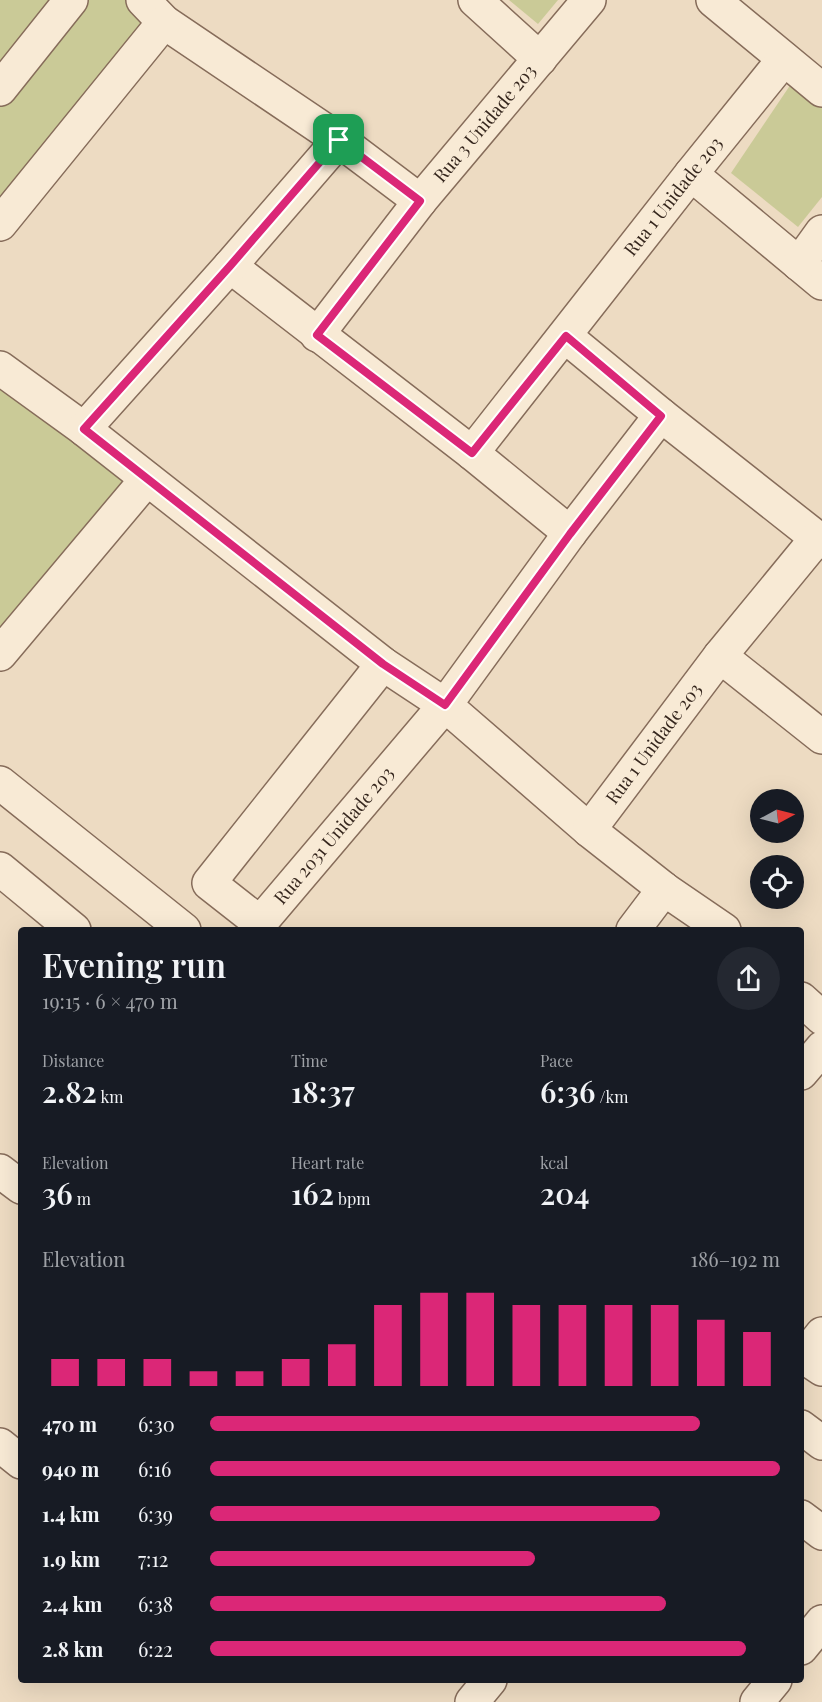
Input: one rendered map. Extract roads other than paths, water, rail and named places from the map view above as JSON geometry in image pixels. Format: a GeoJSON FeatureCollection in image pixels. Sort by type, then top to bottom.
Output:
{"type":"FeatureCollection","features":[{"type":"Feature","properties":{"kind":"street"},"geometry":{"type":"LineString","coordinates":[[0,89],[71,0]]}},
{"type":"Feature","properties":{"kind":"street"},"geometry":{"type":"LineString","coordinates":[[475,0],[540,59]]}},
{"type":"Feature","properties":{"kind":"street","name":"Rua 3 Unidade 203"},"geometry":{"type":"LineString","coordinates":[[317,335],[420,201],[589,0]]}},
{"type":"Feature","properties":{"kind":"street"},"geometry":{"type":"LineString","coordinates":[[713,0],[822,90]]}},
{"type":"Feature","properties":{"kind":"street"},"geometry":{"type":"LineString","coordinates":[[0,224],[153,11],[339,140],[420,201]]}},
{"type":"Feature","properties":{"kind":"street","name":"Rua 1 Unidade 203"},"geometry":{"type":"LineString","coordinates":[[472,453],[784,59]]}},
{"type":"Feature","properties":{"kind":"street"},"geometry":{"type":"LineString","coordinates":[[84,429],[339,140]]}},
{"type":"Feature","properties":{"kind":"street"},"geometry":{"type":"LineString","coordinates":[[691,174],[811,274],[822,232]]}},
{"type":"Feature","properties":{"kind":"street"},"geometry":{"type":"LineString","coordinates":[[230,266],[472,453],[570,534]]}},
{"type":"Feature","properties":{"kind":"street","name":"Rua 1 Unidade 203"},"geometry":{"type":"LineString","coordinates":[[566,336],[661,416],[819,540],[720,656],[589,830]]}},
{"type":"Feature","properties":{"kind":"street"},"geometry":{"type":"LineString","coordinates":[[0,368],[84,429],[383,664],[445,705],[589,830],[664,889],[718,927]]}},
{"type":"Feature","properties":{"kind":"street"},"geometry":{"type":"LineString","coordinates":[[445,705],[570,534],[661,416]]}},
{"type":"Feature","properties":{"kind":"street"},"geometry":{"type":"LineString","coordinates":[[0,654],[147,479]]}},
{"type":"Feature","properties":{"kind":"street"},"geometry":{"type":"LineString","coordinates":[[720,656],[818,726]]}},
{"type":"Feature","properties":{"kind":"street","name":"Rua 2031 Unidade 203"},"geometry":{"type":"LineString","coordinates":[[383,664],[209,883],[260,923],[445,705]]}},
{"type":"Feature","properties":{"kind":"street"},"geometry":{"type":"LineString","coordinates":[[0,783],[180,927]]}},
{"type":"Feature","properties":{"kind":"street"},"geometry":{"type":"LineString","coordinates":[[0,869],[70,927]]}},
{"type":"Feature","properties":{"kind":"street"},"geometry":{"type":"LineString","coordinates":[[635,927],[664,889]]}},
{"type":"Feature","properties":{"kind":"street"},"geometry":{"type":"LineString","coordinates":[[804,1002],[822,1018]]}},
{"type":"Feature","properties":{"kind":"street"},"geometry":{"type":"LineString","coordinates":[[804,1069],[822,1048]]}},
{"type":"Feature","properties":{"kind":"street"},"geometry":{"type":"LineString","coordinates":[[0,1171],[18,1185]]}},
{"type":"Feature","properties":{"kind":"street"},"geometry":{"type":"LineString","coordinates":[[822,1334],[804,1357],[822,1369]]}},
{"type":"Feature","properties":{"kind":"street"},"geometry":{"type":"LineString","coordinates":[[804,1429],[822,1443]]}},
{"type":"Feature","properties":{"kind":"street"},"geometry":{"type":"LineString","coordinates":[[0,1445],[18,1460]]}},
{"type":"Feature","properties":{"kind":"street"},"geometry":{"type":"LineString","coordinates":[[804,1519],[822,1533]]}},
{"type":"Feature","properties":{"kind":"street"},"geometry":{"type":"LineString","coordinates":[[804,1644],[822,1622]]}},
{"type":"Feature","properties":{"kind":"street"},"geometry":{"type":"LineString","coordinates":[[472,1702],[488,1683]]}},
{"type":"Feature","properties":{"kind":"street"},"geometry":{"type":"LineString","coordinates":[[758,1702],[773,1683]]}}]}
